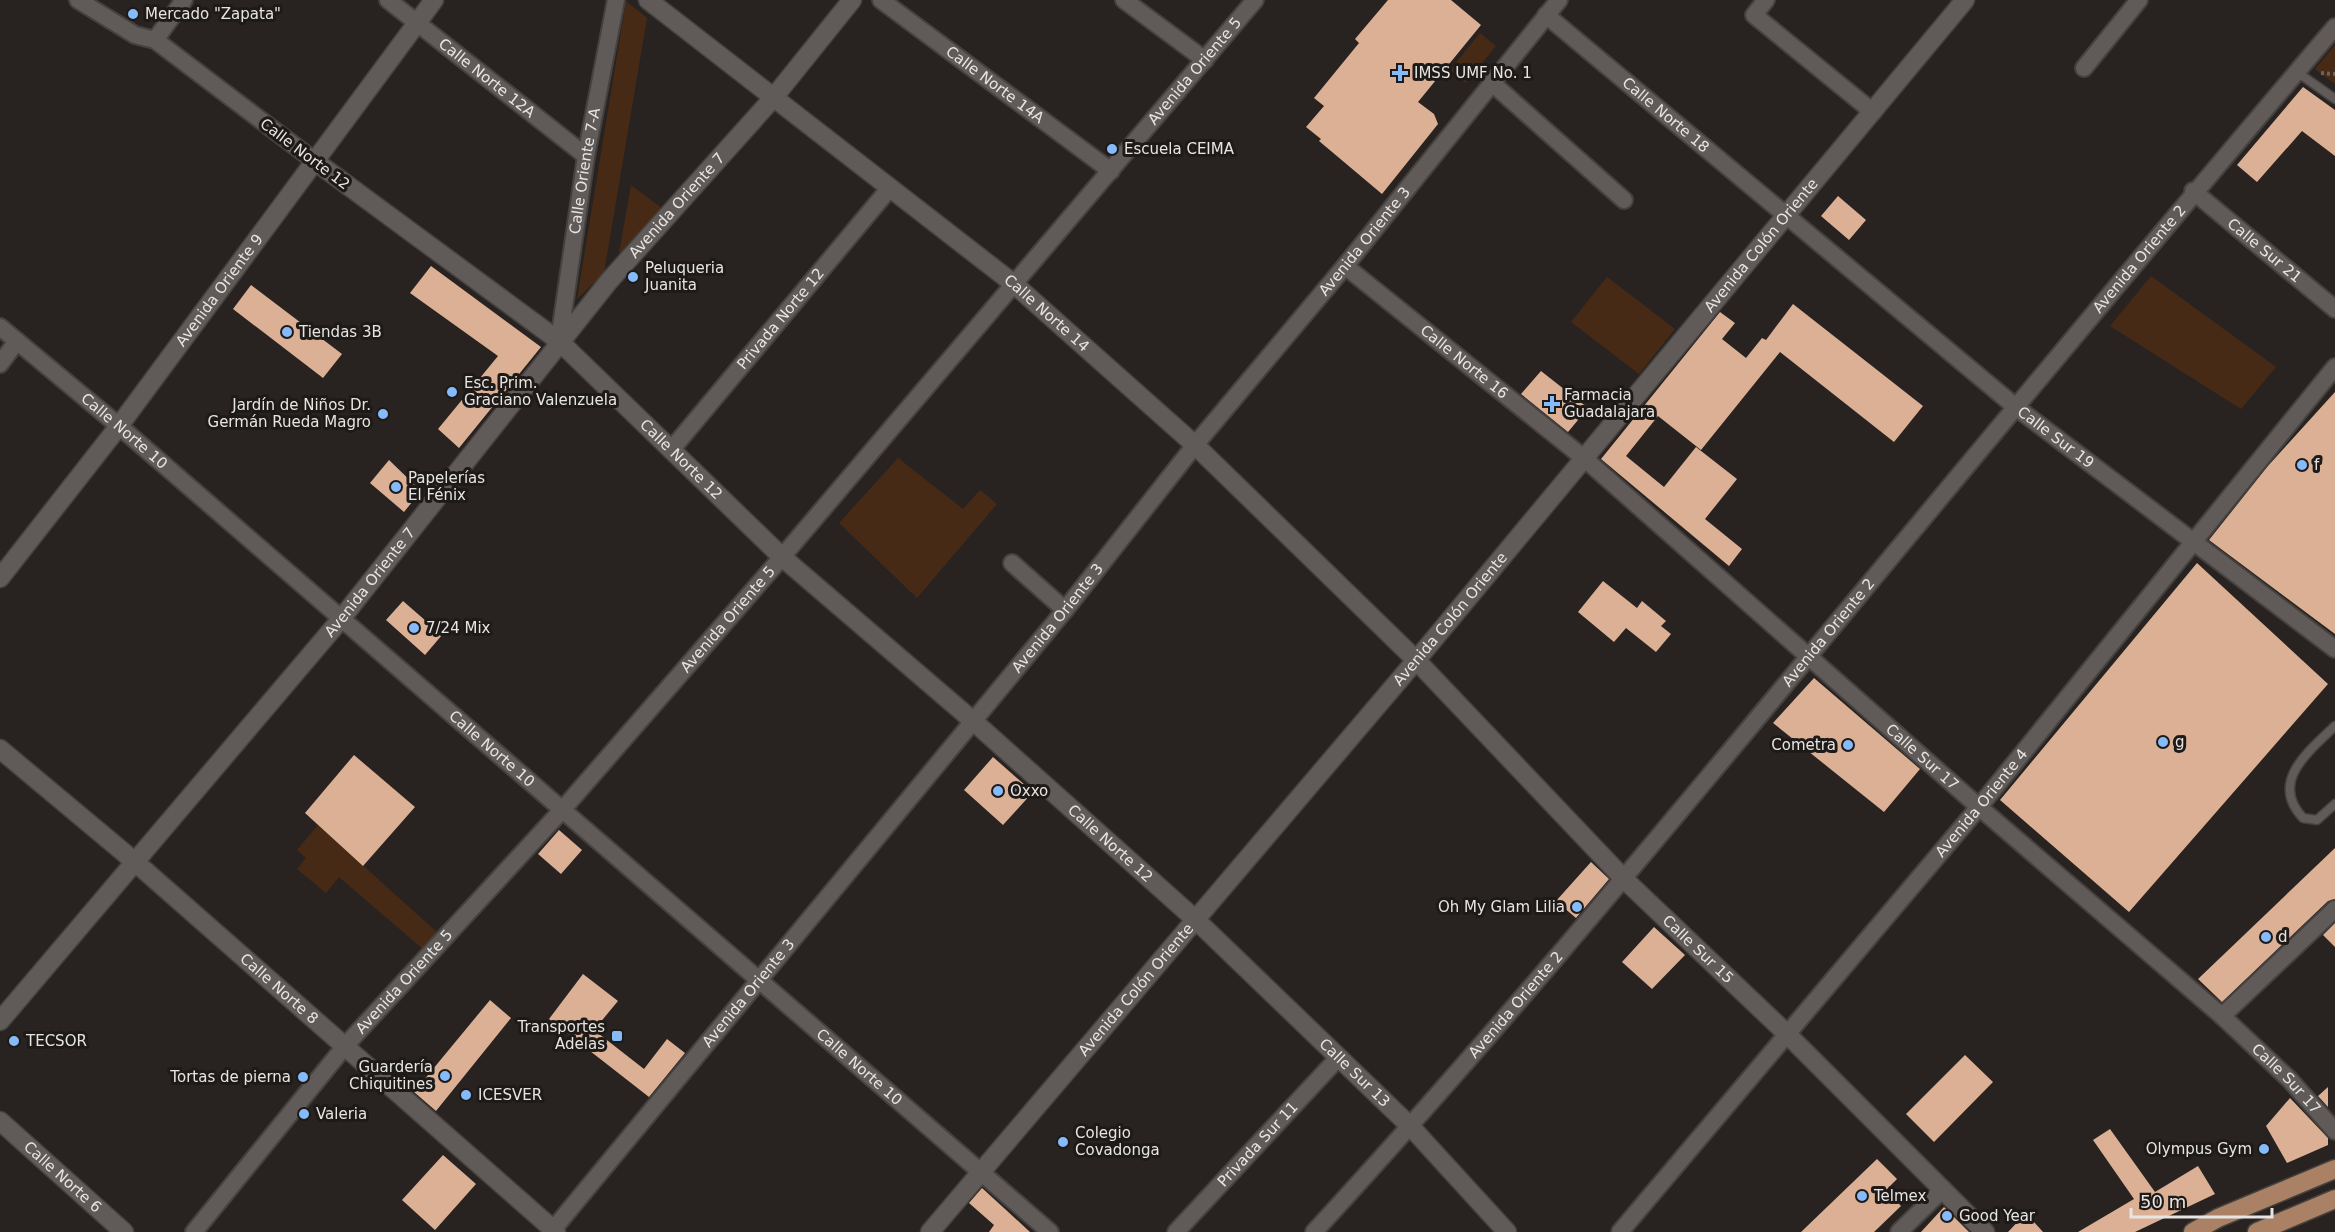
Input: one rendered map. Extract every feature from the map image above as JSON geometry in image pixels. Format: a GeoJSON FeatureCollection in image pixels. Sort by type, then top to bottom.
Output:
{"type":"FeatureCollection","features":[{"type":"Feature","properties":{"kind":"main road"},"geometry":{"type":"LineString","coordinates":[[2193,1232],[2218,1218],[2335,1169]]}},
{"type":"Feature","properties":{"kind":"main road"},"geometry":{"type":"LineString","coordinates":[[2257,1232],[2335,1199]]}},
{"type":"Feature","properties":{"kind":"street","name":"Calle Norte 12"},"geometry":{"type":"LineString","coordinates":[[78,0],[135,35],[155,40],[559,341],[782,557],[972,720],[1196,920]]}},
{"type":"Feature","properties":{"kind":"street"},"geometry":{"type":"LineString","coordinates":[[155,40],[184,0]]}},
{"type":"Feature","properties":{"kind":"street","name":"Calle Norte 12A"},"geometry":{"type":"LineString","coordinates":[[388,0],[586,156]]}},
{"type":"Feature","properties":{"kind":"street","name":"Avenida Oriente 9"},"geometry":{"type":"LineString","coordinates":[[0,578],[119,426],[434,0]]}},
{"type":"Feature","properties":{"kind":"street","name":"Calle Oriente 7-A"},"geometry":{"type":"LineString","coordinates":[[559,341],[586,156],[616,0]]}},
{"type":"Feature","properties":{"kind":"street","name":"Calle Norte 14"},"geometry":{"type":"LineString","coordinates":[[648,0],[1014,284],[1195,445],[1416,660]]}},
{"type":"Feature","properties":{"kind":"street","name":"Avenida Oriente 7"},"geometry":{"type":"LineString","coordinates":[[0,1021],[341,619],[559,341],[609,281],[774,97],[852,0]]}},
{"type":"Feature","properties":{"kind":"street","name":"Calle Norte 14A"},"geometry":{"type":"LineString","coordinates":[[881,0],[1111,171]]}},
{"type":"Feature","properties":{"kind":"street"},"geometry":{"type":"LineString","coordinates":[[1124,0],[1205,60]]}},
{"type":"Feature","properties":{"kind":"street","name":"Avenida Oriente 5"},"geometry":{"type":"LineString","coordinates":[[194,1232],[345,1046],[563,809],[782,557],[1255,0]]}},
{"type":"Feature","properties":{"kind":"street","name":"Avenida Oriente 3"},"geometry":{"type":"LineString","coordinates":[[553,1231],[1065,610],[1195,445],[1345,266],[1558,0]]}},
{"type":"Feature","properties":{"kind":"street"},"geometry":{"type":"LineString","coordinates":[[1766,0],[1754,15],[1873,112]]}},
{"type":"Feature","properties":{"kind":"street","name":"Avenida Colón Oriente"},"geometry":{"type":"LineString","coordinates":[[930,1232],[1585,459],[1784,214],[1873,112],[1965,0]]}},
{"type":"Feature","properties":{"kind":"street"},"geometry":{"type":"LineString","coordinates":[[2084,68],[2139,0]]}},
{"type":"Feature","properties":{"kind":"street","name":"Calle Norte 18"},"geometry":{"type":"LineString","coordinates":[[1546,15],[1784,214]]}},
{"type":"Feature","properties":{"kind":"street","name":"Avenida Oriente 2"},"geometry":{"type":"LineString","coordinates":[[1314,1232],[1411,1127],[1624,879],[2017,408],[2193,191],[2335,27]]}},
{"type":"Feature","properties":{"kind":"street"},"geometry":{"type":"LineString","coordinates":[[1492,83],[1624,200]]}},
{"type":"Feature","properties":{"kind":"street","name":"Privada Norte 12"},"geometry":{"type":"LineString","coordinates":[[671,450],[889,189]]}},
{"type":"Feature","properties":{"kind":"street","name":"Calle Sur 21"},"geometry":{"type":"LineString","coordinates":[[2193,191],[2335,309]]}},
{"type":"Feature","properties":{"kind":"street","name":"Calle Sur 19"},"geometry":{"type":"LineString","coordinates":[[1784,214],[2017,408],[2335,649]]}},
{"type":"Feature","properties":{"kind":"street","name":"Calle Norte 16"},"geometry":{"type":"LineString","coordinates":[[1345,266],[1585,459]]}},
{"type":"Feature","properties":{"kind":"street","name":"Calle Norte 10"},"geometry":{"type":"LineString","coordinates":[[0,327],[119,426],[1050,1232]]}},
{"type":"Feature","properties":{"kind":"street"},"geometry":{"type":"LineString","coordinates":[[0,364],[17,341]]}},
{"type":"Feature","properties":{"kind":"street","name":"Avenida Oriente 4"},"geometry":{"type":"LineString","coordinates":[[1620,1232],[1979,807],[2335,367]]}},
{"type":"Feature","properties":{"kind":"street","name":"Calle Sur 17"},"geometry":{"type":"LineString","coordinates":[[1585,459],[1979,807],[2222,1016],[2289,1080],[2335,1131]]}},
{"type":"Feature","properties":{"kind":"street"},"geometry":{"type":"LineString","coordinates":[[1012,563],[1065,610]]}},
{"type":"Feature","properties":{"kind":"street","name":"Calle Sur 15"},"geometry":{"type":"LineString","coordinates":[[1416,660],[1624,879],[1786,1033],[1985,1232]]}},
{"type":"Feature","properties":{"kind":"street","name":"Calle Norte 8"},"geometry":{"type":"LineString","coordinates":[[0,749],[134,861],[553,1231]]}},
{"type":"Feature","properties":{"kind":"street"},"geometry":{"type":"LineString","coordinates":[[2222,1016],[2335,909]]}},
{"type":"Feature","properties":{"kind":"street","name":"Calle Sur 13"},"geometry":{"type":"LineString","coordinates":[[1196,920],[1411,1127],[1507,1232]]}},
{"type":"Feature","properties":{"kind":"street","name":"Privada Sur 11"},"geometry":{"type":"LineString","coordinates":[[1176,1232],[1339,1057]]}},
{"type":"Feature","properties":{"kind":"street","name":"Calle Norte 6"},"geometry":{"type":"LineString","coordinates":[[0,1121],[124,1232]]}},
{"type":"Feature","properties":{"kind":"street"},"geometry":{"type":"LineString","coordinates":[[1899,1232],[1943,1189]]}},
{"type":"Feature","properties":{"kind":"lane"},"geometry":{"type":"LineString","coordinates":[[2296,72],[2335,99]]}},
{"type":"Feature","properties":{"kind":"lane"},"geometry":{"type":"LineString","coordinates":[[2335,726],[2296,765],[2288,788],[2292,807],[2302,818],[2317,820],[2335,804]]}},
{"type":"Feature","properties":{"kind":"shaded area"},"geometry":{"type":"Polygon","coordinates":[[[626,1],[647,18],[604,273],[577,299],[626,1]]]}},
{"type":"Feature","properties":{"kind":"shaded area"},"geometry":{"type":"Polygon","coordinates":[[[1480,33],[1496,46],[1466,83],[1450,70],[1480,33]]]}},
{"type":"Feature","properties":{"kind":"shaded area"},"geometry":{"type":"Polygon","coordinates":[[[2335,45],[2335,84],[2315,69],[2335,45]]]}},
{"type":"Feature","properties":{"kind":"shaded area"},"geometry":{"type":"Polygon","coordinates":[[[631,185],[663,209],[617,265],[631,185]]]}},
{"type":"Feature","properties":{"kind":"shaded area"},"geometry":{"type":"Polygon","coordinates":[[[2151,276],[2276,367],[2241,409],[2110,326],[2151,276]]]}},
{"type":"Feature","properties":{"kind":"shaded area"},"geometry":{"type":"Polygon","coordinates":[[[1607,277],[1675,329],[1639,374],[1571,322],[1607,277]]]}},
{"type":"Feature","properties":{"kind":"shaded area"},"geometry":{"type":"Polygon","coordinates":[[[898,458],[963,509],[980,490],[997,504],[917,598],[839,523],[898,458]]]}},
{"type":"Feature","properties":{"kind":"shaded area"},"geometry":{"type":"Polygon","coordinates":[[[318,825],[439,934],[425,951],[339,877],[326,893],[297,869],[306,858],[297,850],[318,825]]]}},
{"type":"Feature","properties":{"kind":"building","name":"IMSS UMF No. 1"},"geometry":{"type":"Polygon","coordinates":[[[1388,0],[1451,0],[1481,25],[1418,102],[1434,114],[1438,124],[1382,194],[1319,141],[1321,139],[1306,127],[1324,106],[1314,98],[1359,43],[1355,39],[1388,0]]]}},
{"type":"Feature","properties":{"kind":"building"},"geometry":{"type":"Polygon","coordinates":[[[2303,87],[2335,110],[2335,156],[2302,131],[2257,182],[2237,165],[2303,87]]]}},
{"type":"Feature","properties":{"kind":"building"},"geometry":{"type":"Polygon","coordinates":[[[1838,196],[1866,220],[1849,240],[1821,216],[1838,196]]]}},
{"type":"Feature","properties":{"kind":"building"},"geometry":{"type":"Polygon","coordinates":[[[431,266],[541,347],[459,448],[438,429],[498,356],[410,293],[431,266]]]}},
{"type":"Feature","properties":{"kind":"building","name":"Tiendas 3B"},"geometry":{"type":"Polygon","coordinates":[[[251,285],[342,354],[323,378],[233,309],[251,285]]]}},
{"type":"Feature","properties":{"kind":"building"},"geometry":{"type":"Polygon","coordinates":[[[1793,304],[1923,406],[1894,442],[1780,352],[1701,450],[1658,416],[1626,456],[1664,487],[1696,447],[1737,479],[1705,519],[1742,549],[1729,566],[1601,459],[1720,312],[1735,323],[1722,339],[1746,358],[1762,338],[1766,340],[1793,304]]]}},
{"type":"Feature","properties":{"kind":"building","name":"Farmacia Guadalajara"},"geometry":{"type":"Polygon","coordinates":[[[1541,371],[1588,408],[1568,432],[1521,394],[1541,371]]]}},
{"type":"Feature","properties":{"kind":"building","name":"f"},"geometry":{"type":"Polygon","coordinates":[[[2335,392],[2335,634],[2209,540],[2267,467],[2335,392]]]}},
{"type":"Feature","properties":{"kind":"building","name":"Papelerías El Fénix"},"geometry":{"type":"Polygon","coordinates":[[[389,460],[421,491],[404,512],[370,483],[389,460]]]}},
{"type":"Feature","properties":{"kind":"building","name":"g"},"geometry":{"type":"Polygon","coordinates":[[[2197,563],[2328,684],[2129,912],[2000,800],[2197,563]]]}},
{"type":"Feature","properties":{"kind":"building"},"geometry":{"type":"Polygon","coordinates":[[[1603,581],[1637,608],[1642,601],[1666,621],[1661,626],[1671,634],[1656,652],[1626,628],[1614,642],[1578,612],[1603,581]]]}},
{"type":"Feature","properties":{"kind":"building","name":"7/24 Mix"},"geometry":{"type":"Polygon","coordinates":[[[403,601],[442,635],[425,655],[386,620],[403,601]]]}},
{"type":"Feature","properties":{"kind":"building","name":"Cometra"},"geometry":{"type":"Polygon","coordinates":[[[1814,678],[1920,769],[1884,812],[1773,723],[1814,678]]]}},
{"type":"Feature","properties":{"kind":"building"},"geometry":{"type":"Polygon","coordinates":[[[354,755],[415,807],[363,866],[305,813],[354,755]]]}},
{"type":"Feature","properties":{"kind":"building","name":"Oxxo"},"geometry":{"type":"Polygon","coordinates":[[[993,757],[1033,792],[1003,825],[964,790],[993,757]]]}},
{"type":"Feature","properties":{"kind":"building"},"geometry":{"type":"Polygon","coordinates":[[[559,830],[582,850],[561,874],[538,854],[559,830]]]}},
{"type":"Feature","properties":{"kind":"building","name":"d"},"geometry":{"type":"Polygon","coordinates":[[[2335,848],[2335,899],[2328,901],[2222,1002],[2198,979],[2335,848]]]}},
{"type":"Feature","properties":{"kind":"building"},"geometry":{"type":"Polygon","coordinates":[[[1591,862],[1609,879],[1576,918],[1556,901],[1591,862]]]}},
{"type":"Feature","properties":{"kind":"building"},"geometry":{"type":"Polygon","coordinates":[[[2335,923],[2335,947],[2323,935],[2335,923]]]}},
{"type":"Feature","properties":{"kind":"building"},"geometry":{"type":"Polygon","coordinates":[[[1654,927],[1685,955],[1652,989],[1622,962],[1654,927]]]}},
{"type":"Feature","properties":{"kind":"building"},"geometry":{"type":"Polygon","coordinates":[[[583,974],[618,1001],[594,1030],[644,1069],[667,1039],[685,1053],[649,1097],[549,1019],[583,974]]]}},
{"type":"Feature","properties":{"kind":"building","name":"Guardería Chiquitines"},"geometry":{"type":"Polygon","coordinates":[[[490,1000],[511,1018],[436,1111],[414,1092],[490,1000]]]}},
{"type":"Feature","properties":{"kind":"building"},"geometry":{"type":"Polygon","coordinates":[[[1965,1055],[1993,1082],[1934,1142],[1906,1114],[1965,1055]]]}},
{"type":"Feature","properties":{"kind":"building"},"geometry":{"type":"Polygon","coordinates":[[[2328,1087],[2328,1107],[2318,1096],[2328,1087]]]}},
{"type":"Feature","properties":{"kind":"building"},"geometry":{"type":"Polygon","coordinates":[[[2290,1098],[2328,1138],[2328,1145],[2287,1163],[2266,1126],[2290,1098]]]}},
{"type":"Feature","properties":{"kind":"building"},"geometry":{"type":"Polygon","coordinates":[[[2110,1129],[2155,1192],[2198,1166],[2215,1194],[2135,1232],[2078,1232],[2134,1199],[2093,1140],[2110,1129]]]}},
{"type":"Feature","properties":{"kind":"building"},"geometry":{"type":"Polygon","coordinates":[[[443,1155],[476,1184],[435,1230],[402,1200],[443,1155]]]}},
{"type":"Feature","properties":{"kind":"building","name":"Telmex"},"geometry":{"type":"Polygon","coordinates":[[[1877,1159],[1897,1179],[1886,1190],[1901,1206],[1874,1232],[1801,1232],[1877,1159]]]}},
{"type":"Feature","properties":{"kind":"building"},"geometry":{"type":"Polygon","coordinates":[[[982,1188],[1030,1232],[989,1232],[994,1225],[969,1203],[982,1188]]]}},
{"type":"Feature","properties":{"kind":"building","name":"Good Year"},"geometry":{"type":"Polygon","coordinates":[[[1944,1207],[1969,1232],[1921,1232],[1944,1207]]]}},
{"type":"Feature","properties":{"kind":"building"},"geometry":{"type":"Polygon","coordinates":[[[2026,1213],[2043,1232],[2008,1232],[2026,1213]]]}},
{"type":"Feature","properties":{"kind":"place","name":"Mercado \"Zapata\""},"geometry":{"type":"Point","coordinates":[133,14]}},
{"type":"Feature","properties":{"kind":"place","name":"IMSS UMF No. 1"},"geometry":{"type":"Point","coordinates":[1400,73]}},
{"type":"Feature","properties":{"kind":"place","name":"Escuela CEIMA"},"geometry":{"type":"Point","coordinates":[1112,149]}},
{"type":"Feature","properties":{"kind":"place","name":"Peluqueria Juanita"},"geometry":{"type":"Point","coordinates":[633,277]}},
{"type":"Feature","properties":{"kind":"place","name":"Tiendas 3B"},"geometry":{"type":"Point","coordinates":[287,332]}},
{"type":"Feature","properties":{"kind":"place","name":"Esc. Prim. Graciano Valenzuela"},"geometry":{"type":"Point","coordinates":[452,392]}},
{"type":"Feature","properties":{"kind":"place","name":"Farmacia Guadalajara"},"geometry":{"type":"Point","coordinates":[1552,404]}},
{"type":"Feature","properties":{"kind":"place","name":"Jardín de Niños Dr. Germán Rueda Magro"},"geometry":{"type":"Point","coordinates":[383,414]}},
{"type":"Feature","properties":{"kind":"place","name":"f"},"geometry":{"type":"Point","coordinates":[2302,465]}},
{"type":"Feature","properties":{"kind":"place","name":"Papelerías El Fénix"},"geometry":{"type":"Point","coordinates":[396,487]}},
{"type":"Feature","properties":{"kind":"place","name":"7/24 Mix"},"geometry":{"type":"Point","coordinates":[414,628]}},
{"type":"Feature","properties":{"kind":"place","name":"g"},"geometry":{"type":"Point","coordinates":[2163,742]}},
{"type":"Feature","properties":{"kind":"place","name":"Cometra"},"geometry":{"type":"Point","coordinates":[1848,745]}},
{"type":"Feature","properties":{"kind":"place","name":"Oxxo"},"geometry":{"type":"Point","coordinates":[998,791]}},
{"type":"Feature","properties":{"kind":"place","name":"Oh My Glam Lilia"},"geometry":{"type":"Point","coordinates":[1577,907]}},
{"type":"Feature","properties":{"kind":"place","name":"d"},"geometry":{"type":"Point","coordinates":[2266,937]}},
{"type":"Feature","properties":{"kind":"place","name":"Transportes Adelas"},"geometry":{"type":"Point","coordinates":[617,1036]}},
{"type":"Feature","properties":{"kind":"place","name":"TECSOR"},"geometry":{"type":"Point","coordinates":[14,1041]}},
{"type":"Feature","properties":{"kind":"place","name":"Guardería Chiquitines"},"geometry":{"type":"Point","coordinates":[445,1076]}},
{"type":"Feature","properties":{"kind":"place","name":"Tortas de pierna"},"geometry":{"type":"Point","coordinates":[303,1077]}},
{"type":"Feature","properties":{"kind":"place","name":"ICESVER"},"geometry":{"type":"Point","coordinates":[466,1095]}},
{"type":"Feature","properties":{"kind":"place","name":"Valeria"},"geometry":{"type":"Point","coordinates":[304,1114]}},
{"type":"Feature","properties":{"kind":"place","name":"Colegio Covadonga"},"geometry":{"type":"Point","coordinates":[1063,1142]}},
{"type":"Feature","properties":{"kind":"place","name":"Olympus Gym"},"geometry":{"type":"Point","coordinates":[2264,1149]}},
{"type":"Feature","properties":{"kind":"place","name":"Telmex"},"geometry":{"type":"Point","coordinates":[1862,1196]}},
{"type":"Feature","properties":{"kind":"place","name":"Good Year"},"geometry":{"type":"Point","coordinates":[1947,1216]}}]}
